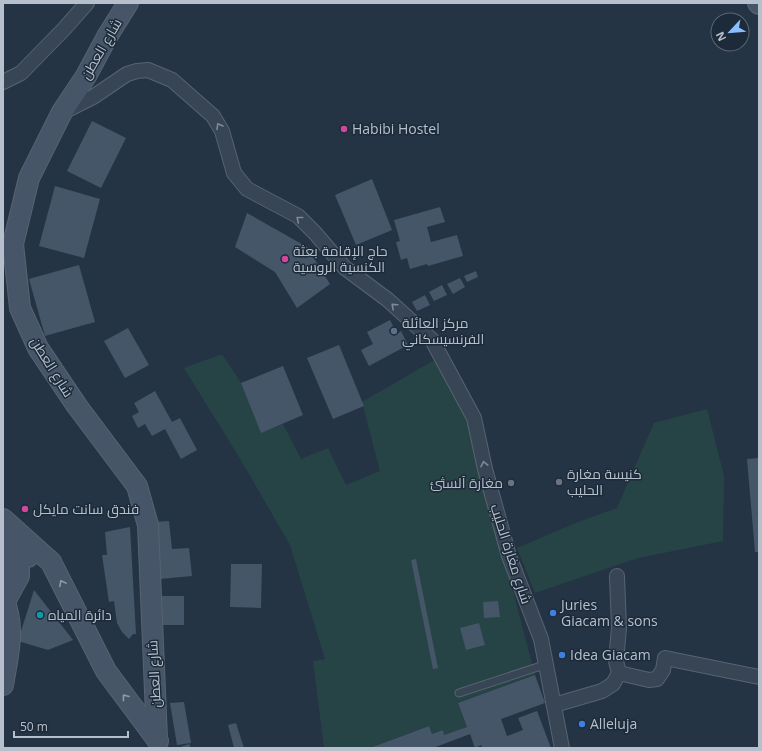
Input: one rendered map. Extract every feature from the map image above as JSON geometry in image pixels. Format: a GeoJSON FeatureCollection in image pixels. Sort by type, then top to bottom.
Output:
{"type":"FeatureCollection","features":[{"type":"Feature","properties":{"kind":"street"},"geometry":{"type":"LineString","coordinates":[[3,82],[21,73],[87,3]]}},
{"type":"Feature","properties":{"kind":"street","name":"شارع العطن"},"geometry":{"type":"LineString","coordinates":[[128,3],[108,35],[86,76],[62,112],[29,178],[13,244],[20,308],[38,348],[77,406],[137,486],[148,525],[160,744]]}},
{"type":"Feature","properties":{"kind":"street","name":"شارع مغارة الحليب"},"geometry":{"type":"LineString","coordinates":[[62,112],[93,97],[127,74],[137,71],[148,70],[172,80],[213,116],[222,131],[234,173],[247,189],[298,216],[315,233],[345,268],[388,300],[432,340],[474,418],[485,469],[509,556],[541,639],[562,748]]}},
{"type":"Feature","properties":{"kind":"street"},"geometry":{"type":"LineString","coordinates":[[3,520],[51,562],[106,671],[160,744]]}},
{"type":"Feature","properties":{"kind":"street"},"geometry":{"type":"LineString","coordinates":[[3,520],[10,564]]}},
{"type":"Feature","properties":{"kind":"street"},"geometry":{"type":"LineString","coordinates":[[10,564],[31,556],[51,562]]}},
{"type":"Feature","properties":{"kind":"street"},"geometry":{"type":"LineString","coordinates":[[3,685],[11,628],[8,609],[4,602],[19,576],[19,565],[10,564]]}},
{"type":"Feature","properties":{"kind":"street"},"geometry":{"type":"LineString","coordinates":[[554,705],[602,691],[613,684],[619,673],[616,661],[619,628],[617,576]]}},
{"type":"Feature","properties":{"kind":"street"},"geometry":{"type":"LineString","coordinates":[[619,673],[649,680],[657,679],[663,670],[665,658],[759,677]]}},
{"type":"Feature","properties":{"kind":"lane"},"geometry":{"type":"LineString","coordinates":[[459,693],[547,664]]}},
{"type":"Feature","properties":{"kind":"green space"},"geometry":{"type":"Polygon","coordinates":[[[222,354],[241,383],[261,432],[283,424],[301,459],[328,448],[346,485],[380,471],[362,402],[438,358],[467,416],[535,675],[458,703],[467,727],[444,735],[443,730],[432,734],[428,726],[370,748],[324,748],[313,661],[325,659],[290,545],[242,462],[184,368],[222,354]]]}},
{"type":"Feature","properties":{"kind":"green space"},"geometry":{"type":"Polygon","coordinates":[[[707,409],[724,476],[723,541],[638,558],[535,593],[517,548],[578,522],[617,508],[654,423],[707,409]]]}},
{"type":"Feature","properties":{"kind":"building"},"geometry":{"type":"Polygon","coordinates":[[[92,121],[126,138],[101,188],[67,171],[92,121]]]}},
{"type":"Feature","properties":{"kind":"building"},"geometry":{"type":"Polygon","coordinates":[[[372,179],[392,230],[356,245],[335,195],[372,179]]]}},
{"type":"Feature","properties":{"kind":"building"},"geometry":{"type":"Polygon","coordinates":[[[55,186],[100,199],[84,258],[39,246],[55,186]]]}},
{"type":"Feature","properties":{"kind":"building"},"geometry":{"type":"Polygon","coordinates":[[[440,207],[445,222],[427,227],[431,242],[457,235],[463,256],[428,266],[427,264],[410,269],[407,258],[401,260],[396,242],[400,241],[394,220],[440,207]]]}},
{"type":"Feature","properties":{"kind":"building","name":"حاج الإقامة بعثة الكنسية الروسية"},"geometry":{"type":"Polygon","coordinates":[[[247,213],[307,247],[330,284],[297,308],[275,272],[235,247],[247,213]]]}},
{"type":"Feature","properties":{"kind":"building"},"geometry":{"type":"Polygon","coordinates":[[[79,265],[95,322],[45,336],[29,279],[79,265]]]}},
{"type":"Feature","properties":{"kind":"building"},"geometry":{"type":"Polygon","coordinates":[[[476,271],[478,277],[467,282],[464,276],[476,271]]]}},
{"type":"Feature","properties":{"kind":"building"},"geometry":{"type":"Polygon","coordinates":[[[460,278],[465,287],[453,294],[447,284],[460,278]]]}},
{"type":"Feature","properties":{"kind":"building"},"geometry":{"type":"Polygon","coordinates":[[[442,285],[447,295],[434,301],[429,292],[442,285]]]}},
{"type":"Feature","properties":{"kind":"building"},"geometry":{"type":"Polygon","coordinates":[[[425,295],[430,305],[417,311],[412,302],[425,295]]]}},
{"type":"Feature","properties":{"kind":"building"},"geometry":{"type":"Polygon","coordinates":[[[390,320],[397,334],[401,331],[408,345],[369,366],[361,350],[373,344],[367,332],[390,320]]]}},
{"type":"Feature","properties":{"kind":"building"},"geometry":{"type":"Polygon","coordinates":[[[128,328],[149,365],[125,378],[104,341],[128,328]]]}},
{"type":"Feature","properties":{"kind":"building"},"geometry":{"type":"Polygon","coordinates":[[[339,345],[364,406],[333,419],[307,358],[339,345]]]}},
{"type":"Feature","properties":{"kind":"building"},"geometry":{"type":"Polygon","coordinates":[[[283,366],[303,415],[261,433],[241,383],[283,366]]]}},
{"type":"Feature","properties":{"kind":"building"},"geometry":{"type":"Polygon","coordinates":[[[155,391],[172,422],[180,418],[197,450],[181,459],[165,429],[152,436],[145,424],[138,428],[132,416],[139,412],[134,403],[155,391]]]}},
{"type":"Feature","properties":{"kind":"building"},"geometry":{"type":"Polygon","coordinates":[[[759,458],[759,552],[755,552],[747,459],[759,458]]]}},
{"type":"Feature","properties":{"kind":"building"},"geometry":{"type":"Polygon","coordinates":[[[169,521],[172,549],[189,548],[192,576],[160,579],[154,522],[169,521]]]}},
{"type":"Feature","properties":{"kind":"building"},"geometry":{"type":"Polygon","coordinates":[[[130,527],[136,634],[133,634],[129,639],[122,632],[117,623],[114,601],[109,602],[102,555],[107,555],[105,532],[130,527]]]}},
{"type":"Feature","properties":{"kind":"building"},"geometry":{"type":"Polygon","coordinates":[[[416,559],[438,668],[433,669],[411,560],[416,559]]]}},
{"type":"Feature","properties":{"kind":"building"},"geometry":{"type":"Polygon","coordinates":[[[231,564],[262,564],[261,608],[230,607],[231,564]]]}},
{"type":"Feature","properties":{"kind":"building","name":"دائرة المياه"},"geometry":{"type":"Polygon","coordinates":[[[34,590],[73,640],[48,650],[18,641],[34,590]]]}},
{"type":"Feature","properties":{"kind":"building"},"geometry":{"type":"Polygon","coordinates":[[[161,596],[184,596],[184,625],[161,625],[161,596]]]}},
{"type":"Feature","properties":{"kind":"building"},"geometry":{"type":"Polygon","coordinates":[[[498,601],[500,617],[484,618],[483,602],[498,601]]]}},
{"type":"Feature","properties":{"kind":"building"},"geometry":{"type":"Polygon","coordinates":[[[479,623],[485,645],[466,650],[460,628],[479,623]]]}},
{"type":"Feature","properties":{"kind":"building"},"geometry":{"type":"Polygon","coordinates":[[[535,675],[545,703],[501,719],[507,736],[523,730],[518,718],[537,711],[551,748],[482,748],[481,745],[475,748],[470,734],[433,748],[370,748],[429,726],[432,734],[443,730],[444,735],[467,727],[458,703],[535,675]]]}},
{"type":"Feature","properties":{"kind":"building"},"geometry":{"type":"Polygon","coordinates":[[[184,702],[191,743],[177,745],[170,703],[184,702]]]}},
{"type":"Feature","properties":{"kind":"building"},"geometry":{"type":"Polygon","coordinates":[[[236,723],[244,748],[234,748],[228,725],[236,723]]]}},
{"type":"Feature","properties":{"kind":"building"},"geometry":{"type":"Polygon","coordinates":[[[189,744],[191,748],[178,748],[189,744]]]}},
{"type":"Feature","properties":{"kind":"place","name":"Habibi Hostel"},"geometry":{"type":"Point","coordinates":[344,129]}},
{"type":"Feature","properties":{"kind":"place","name":"حاج الإقامة بعثة الكنسية الروسية"},"geometry":{"type":"Point","coordinates":[285,259]}},
{"type":"Feature","properties":{"kind":"place","name":"مركز العائلة الفرنسيسكاني"},"geometry":{"type":"Point","coordinates":[394,331]}},
{"type":"Feature","properties":{"kind":"place","name":"كنيسة مغارة الحليب"},"geometry":{"type":"Point","coordinates":[559,482]}},
{"type":"Feature","properties":{"kind":"place","name":"مغارة آلسثئ"},"geometry":{"type":"Point","coordinates":[511,483]}},
{"type":"Feature","properties":{"kind":"place","name":"فندق سانت مايكل"},"geometry":{"type":"Point","coordinates":[25,509]}},
{"type":"Feature","properties":{"kind":"place","name":"Juries Giacam & sons"},"geometry":{"type":"Point","coordinates":[553,613]}},
{"type":"Feature","properties":{"kind":"place","name":"دائرة المياه"},"geometry":{"type":"Point","coordinates":[40,615]}},
{"type":"Feature","properties":{"kind":"place","name":"Idea Giacam"},"geometry":{"type":"Point","coordinates":[562,655]}},
{"type":"Feature","properties":{"kind":"place","name":"Alleluja"},"geometry":{"type":"Point","coordinates":[582,724]}}]}
